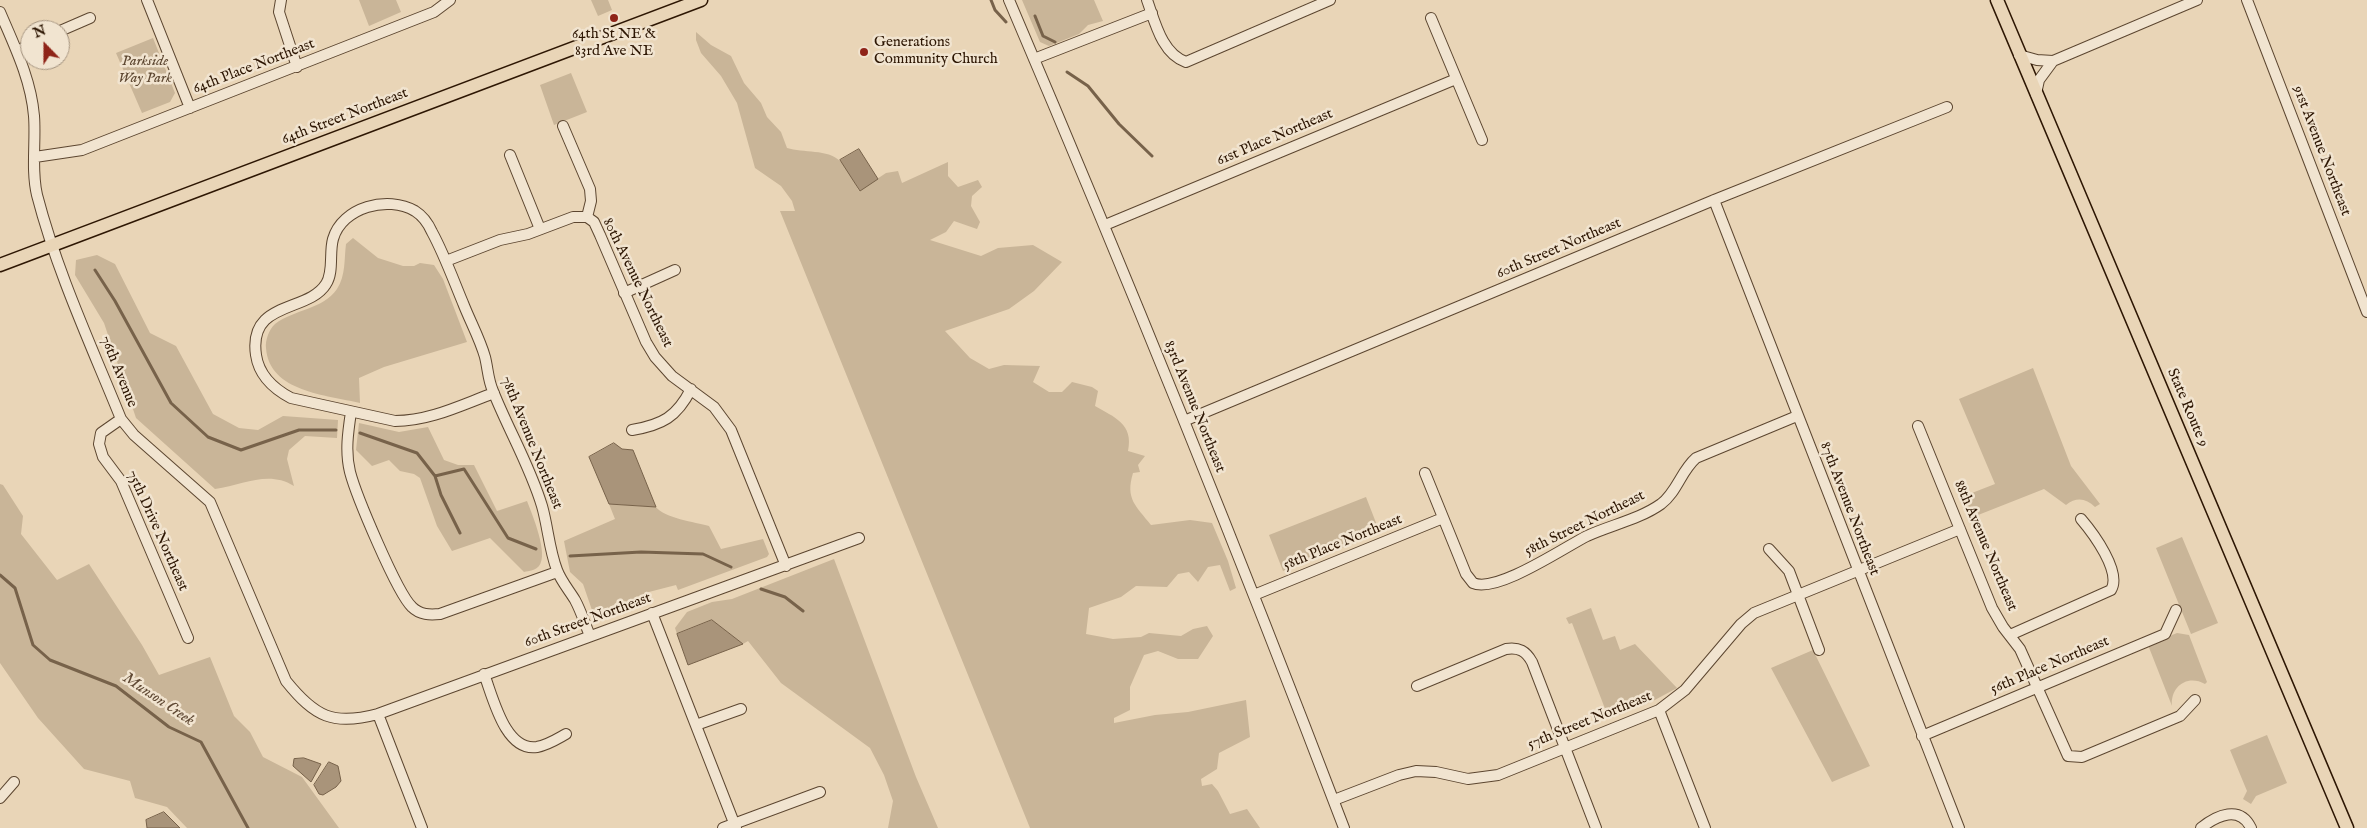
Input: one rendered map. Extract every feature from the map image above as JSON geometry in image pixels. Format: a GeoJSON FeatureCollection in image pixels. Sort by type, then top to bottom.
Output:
{"type":"FeatureCollection","features":[{"type":"Feature","properties":{"kind":"main road","name":"64th Street Northeast"},"geometry":{"type":"LineString","coordinates":[[0,265],[702,0]]}},
{"type":"Feature","properties":{"kind":"main road","name":"State Route 9"},"geometry":{"type":"LineString","coordinates":[[1996,0],[2347,828]]}},
{"type":"Feature","properties":{"kind":"street"},"geometry":{"type":"LineString","coordinates":[[147,0],[190,108]]}},
{"type":"Feature","properties":{"kind":"street"},"geometry":{"type":"LineString","coordinates":[[281,0],[279,12],[298,67]]}},
{"type":"Feature","properties":{"kind":"street","name":"64th Place Northeast"},"geometry":{"type":"LineString","coordinates":[[35,157],[82,150],[298,67],[434,12],[450,0]]}},
{"type":"Feature","properties":{"kind":"street","name":"83rd Avenue Northeast"},"geometry":{"type":"LineString","coordinates":[[1008,0],[1105,225],[1254,594],[1344,828]]}},
{"type":"Feature","properties":{"kind":"street"},"geometry":{"type":"LineString","coordinates":[[1147,0],[1165,46],[1172,56],[1186,62],[1330,0]]}},
{"type":"Feature","properties":{"kind":"street"},"geometry":{"type":"LineString","coordinates":[[2036,94],[2039,80],[2053,62],[2197,0]]}},
{"type":"Feature","properties":{"kind":"street","name":"91st Avenue Northeast"},"geometry":{"type":"LineString","coordinates":[[2247,0],[2367,312]]}},
{"type":"Feature","properties":{"kind":"street","name":"76th Avenue"},"geometry":{"type":"LineString","coordinates":[[0,12],[17,51],[29,87],[34,115],[36,192],[51,245],[120,419],[139,440],[210,502],[286,681],[301,699],[326,716]]}},
{"type":"Feature","properties":{"kind":"street"},"geometry":{"type":"LineString","coordinates":[[1034,59],[1152,13]]}},
{"type":"Feature","properties":{"kind":"street"},"geometry":{"type":"LineString","coordinates":[[70,27],[90,18]]}},
{"type":"Feature","properties":{"kind":"street"},"geometry":{"type":"LineString","coordinates":[[1432,18],[1482,140]]}},
{"type":"Feature","properties":{"kind":"street"},"geometry":{"type":"LineString","coordinates":[[2020,54],[2037,60],[2053,62]]}},
{"type":"Feature","properties":{"kind":"street","name":"61st Place Northeast"},"geometry":{"type":"LineString","coordinates":[[1105,225],[1456,79]]}},
{"type":"Feature","properties":{"kind":"street","name":"60th Street Northeast"},"geometry":{"type":"LineString","coordinates":[[1184,421],[1714,200],[1947,107]]}},
{"type":"Feature","properties":{"kind":"street","name":"80th Avenue Northeast"},"geometry":{"type":"LineString","coordinates":[[563,126],[590,189],[592,201],[588,217],[594,222],[646,342],[668,372],[714,406],[731,430],[786,566]]}},
{"type":"Feature","properties":{"kind":"street"},"geometry":{"type":"LineString","coordinates":[[510,155],[540,229]]}},
{"type":"Feature","properties":{"kind":"street","name":"87th Avenue Northeast"},"geometry":{"type":"LineString","coordinates":[[1714,200],[1959,828]]}},
{"type":"Feature","properties":{"kind":"street","name":"78th Avenue Northeast"},"geometry":{"type":"LineString","coordinates":[[351,412],[291,398],[278,391],[263,374],[257,360],[255,347],[257,334],[265,320],[277,310],[310,298],[326,284],[330,274],[333,238],[342,223],[355,212],[382,204],[414,210],[424,218],[446,261],[485,358],[489,381],[542,505],[557,572],[576,601],[590,636]]}},
{"type":"Feature","properties":{"kind":"street"},"geometry":{"type":"LineString","coordinates":[[446,261],[500,240],[540,229],[573,217],[580,215],[588,217]]}},
{"type":"Feature","properties":{"kind":"street"},"geometry":{"type":"LineString","coordinates":[[624,293],[675,270]]}},
{"type":"Feature","properties":{"kind":"street"},"geometry":{"type":"LineString","coordinates":[[632,430],[655,426],[682,405],[691,389]]}},
{"type":"Feature","properties":{"kind":"street"},"geometry":{"type":"LineString","coordinates":[[494,393],[428,418],[413,421],[395,421],[351,412],[347,453],[354,485],[400,590],[412,608],[420,613],[429,615],[453,611],[557,572]]}},
{"type":"Feature","properties":{"kind":"street","name":"58th Street Northeast"},"geometry":{"type":"LineString","coordinates":[[1443,518],[1466,574],[1477,585],[1490,584],[1543,562],[1586,536],[1656,507],[1668,497],[1690,463],[1696,458],[1797,416]]}},
{"type":"Feature","properties":{"kind":"street","name":"75th Drive Northeast"},"geometry":{"type":"LineString","coordinates":[[120,419],[101,433],[99,444],[103,457],[121,481],[188,638]]}},
{"type":"Feature","properties":{"kind":"street","name":"88th Avenue Northeast"},"geometry":{"type":"LineString","coordinates":[[1918,426],[1992,608],[2020,649],[2068,756],[2082,757],[2180,716],[2195,700]]}},
{"type":"Feature","properties":{"kind":"street"},"geometry":{"type":"LineString","coordinates":[[1425,473],[1443,518]]}},
{"type":"Feature","properties":{"kind":"street","name":"58th Place Northeast"},"geometry":{"type":"LineString","coordinates":[[1254,594],[1443,518]]}},
{"type":"Feature","properties":{"kind":"street"},"geometry":{"type":"LineString","coordinates":[[2010,635],[2107,594],[2114,585],[2112,573],[2100,544],[2081,519]]}},
{"type":"Feature","properties":{"kind":"street","name":"57th Street Northeast"},"geometry":{"type":"LineString","coordinates":[[1334,800],[1399,775],[1416,771],[1436,772],[1468,779],[1487,778],[1659,710],[1685,690],[1748,617],[1857,570],[1960,529]]}},
{"type":"Feature","properties":{"kind":"street","name":"60th Street Northeast"},"geometry":{"type":"LineString","coordinates":[[326,716],[341,720],[359,719],[378,714],[859,538]]}},
{"type":"Feature","properties":{"kind":"street"},"geometry":{"type":"LineString","coordinates":[[1769,549],[1789,571],[1819,650]]}},
{"type":"Feature","properties":{"kind":"street","name":"56th Place Northeast"},"geometry":{"type":"LineString","coordinates":[[1922,736],[2165,634],[2176,610]]}},
{"type":"Feature","properties":{"kind":"street"},"geometry":{"type":"LineString","coordinates":[[652,614],[735,826]]}},
{"type":"Feature","properties":{"kind":"street"},"geometry":{"type":"LineString","coordinates":[[1417,686],[1506,649],[1521,650],[1532,662],[1596,828]]}},
{"type":"Feature","properties":{"kind":"street"},"geometry":{"type":"LineString","coordinates":[[484,674],[507,730],[519,744],[536,748],[566,734]]}},
{"type":"Feature","properties":{"kind":"street"},"geometry":{"type":"LineString","coordinates":[[696,726],[741,709]]}},
{"type":"Feature","properties":{"kind":"street"},"geometry":{"type":"LineString","coordinates":[[1659,710],[1705,828]]}},
{"type":"Feature","properties":{"kind":"street"},"geometry":{"type":"LineString","coordinates":[[378,714],[422,828]]}},
{"type":"Feature","properties":{"kind":"street"},"geometry":{"type":"LineString","coordinates":[[0,798],[14,782]]}},
{"type":"Feature","properties":{"kind":"street"},"geometry":{"type":"LineString","coordinates":[[723,828],[735,826],[820,792]]}},
{"type":"Feature","properties":{"kind":"street"},"geometry":{"type":"LineString","coordinates":[[2201,828],[2215,819],[2229,814],[2236,814],[2244,818],[2251,828]]}},
{"type":"Feature","properties":{"kind":"green space"},"geometry":{"type":"Polygon","coordinates":[[[359,0],[396,0],[401,12],[369,26],[359,0]]]}},
{"type":"Feature","properties":{"kind":"green space"},"geometry":{"type":"Polygon","coordinates":[[[591,0],[608,0],[612,10],[598,16],[591,0]]]}},
{"type":"Feature","properties":{"kind":"green space"},"geometry":{"type":"Polygon","coordinates":[[[1022,0],[1094,0],[1103,21],[1088,25],[1079,34],[1049,46],[1040,42],[1022,0]]]}},
{"type":"Feature","properties":{"kind":"green space"},"geometry":{"type":"Polygon","coordinates":[[[696,32],[711,45],[731,56],[744,83],[761,103],[767,117],[781,132],[787,148],[822,153],[835,157],[846,167],[859,191],[886,173],[898,171],[902,183],[948,162],[948,176],[958,187],[978,180],[982,187],[972,196],[971,206],[980,222],[977,229],[954,221],[946,232],[930,240],[981,256],[998,248],[1033,245],[1062,262],[1034,291],[1009,309],[945,331],[970,358],[989,369],[1004,365],[1040,366],[1033,382],[1049,392],[1062,392],[1072,382],[1092,387],[1098,391],[1095,406],[1121,422],[1128,434],[1128,451],[1145,456],[1138,465],[1140,472],[1133,473],[1130,489],[1133,502],[1151,525],[1190,520],[1212,523],[1228,561],[1236,588],[1230,591],[1220,565],[1208,567],[1198,582],[1189,572],[1178,574],[1167,587],[1136,586],[1121,597],[1089,608],[1086,634],[1113,639],[1141,637],[1149,633],[1181,636],[1193,629],[1207,626],[1213,636],[1198,659],[1178,659],[1158,651],[1144,655],[1130,687],[1130,710],[1114,718],[1114,723],[1155,715],[1188,712],[1246,700],[1250,737],[1219,753],[1217,769],[1201,779],[1202,786],[1212,784],[1218,791],[1230,814],[1247,809],[1260,828],[1030,828],[780,211],[795,211],[792,201],[781,186],[755,168],[737,103],[721,76],[701,53],[696,40],[696,32]]]}},
{"type":"Feature","properties":{"kind":"green space","name":"Parkside Way Park"},"geometry":{"type":"Polygon","coordinates":[[[153,38],[175,93],[170,102],[142,113],[116,53],[153,38]]]}},
{"type":"Feature","properties":{"kind":"green space"},"geometry":{"type":"Polygon","coordinates":[[[571,73],[587,112],[554,125],[540,85],[571,73]]]}},
{"type":"Feature","properties":{"kind":"green space"},"geometry":{"type":"Polygon","coordinates":[[[353,238],[378,258],[403,266],[414,266],[420,263],[434,265],[443,279],[467,342],[384,367],[359,378],[360,403],[317,394],[288,383],[277,374],[270,363],[266,348],[269,332],[275,324],[324,301],[337,289],[343,273],[346,244],[353,238]]]}},
{"type":"Feature","properties":{"kind":"green space"},"geometry":{"type":"Polygon","coordinates":[[[97,255],[115,264],[150,333],[176,346],[213,414],[239,428],[258,430],[283,416],[338,420],[337,438],[305,436],[289,450],[287,459],[294,486],[284,481],[265,479],[215,489],[136,418],[104,323],[75,275],[76,260],[97,255]]]}},
{"type":"Feature","properties":{"kind":"green space"},"geometry":{"type":"Polygon","coordinates":[[[2033,368],[2071,466],[2100,504],[2095,507],[2085,500],[2077,500],[2066,505],[2044,489],[1968,519],[1959,498],[1995,484],[1959,399],[2033,368]]]}},
{"type":"Feature","properties":{"kind":"green space"},"geometry":{"type":"Polygon","coordinates":[[[359,423],[399,432],[428,427],[444,460],[458,465],[474,465],[497,511],[527,501],[541,544],[542,560],[539,566],[524,572],[490,538],[452,551],[437,526],[420,478],[414,474],[400,471],[389,460],[372,466],[356,450],[359,423]]]}},
{"type":"Feature","properties":{"kind":"green space"},"geometry":{"type":"Polygon","coordinates":[[[0,484],[3,485],[23,516],[21,534],[57,580],[89,564],[142,645],[159,675],[210,657],[234,716],[250,732],[263,757],[302,777],[339,828],[187,828],[167,807],[135,798],[130,781],[84,769],[38,718],[0,663],[0,484]]]}},
{"type":"Feature","properties":{"kind":"green space"},"geometry":{"type":"Polygon","coordinates":[[[1366,497],[1380,533],[1283,571],[1269,535],[1366,497]]]}},
{"type":"Feature","properties":{"kind":"green space"},"geometry":{"type":"Polygon","coordinates":[[[609,504],[656,507],[673,517],[709,526],[721,549],[763,539],[769,554],[767,557],[678,590],[676,585],[645,593],[648,602],[606,618],[593,613],[583,584],[570,572],[564,541],[615,519],[609,504]]]}},
{"type":"Feature","properties":{"kind":"green space"},"geometry":{"type":"Polygon","coordinates":[[[2182,537],[2218,623],[2191,634],[2156,548],[2182,537]]]}},
{"type":"Feature","properties":{"kind":"green space"},"geometry":{"type":"Polygon","coordinates":[[[834,559],[916,777],[938,828],[888,828],[893,801],[884,775],[870,748],[781,683],[748,641],[743,644],[712,620],[677,634],[675,628],[687,612],[712,602],[732,599],[834,559]]]}},
{"type":"Feature","properties":{"kind":"green space"},"geometry":{"type":"Polygon","coordinates":[[[1591,608],[1603,640],[1615,636],[1620,650],[1635,644],[1677,688],[1651,702],[1609,719],[1572,623],[1569,624],[1566,618],[1591,608]]]}},
{"type":"Feature","properties":{"kind":"green space"},"geometry":{"type":"Polygon","coordinates":[[[2177,633],[2189,635],[2207,682],[2205,684],[2192,680],[2181,684],[2174,693],[2172,706],[2148,645],[2177,633]]]}},
{"type":"Feature","properties":{"kind":"green space"},"geometry":{"type":"Polygon","coordinates":[[[1813,650],[1870,766],[1832,782],[1771,668],[1813,650]]]}},
{"type":"Feature","properties":{"kind":"green space"},"geometry":{"type":"Polygon","coordinates":[[[2267,735],[2287,783],[2256,796],[2251,804],[2243,799],[2247,791],[2230,750],[2267,735]]]}},
{"type":"Feature","properties":{"kind":"shaded area"},"geometry":{"type":"Polygon","coordinates":[[[859,149],[878,179],[860,191],[840,160],[859,149]]]}},
{"type":"Feature","properties":{"kind":"shaded area"},"geometry":{"type":"Polygon","coordinates":[[[614,443],[622,449],[633,450],[656,507],[609,504],[589,457],[614,443]]]}},
{"type":"Feature","properties":{"kind":"shaded area"},"geometry":{"type":"Polygon","coordinates":[[[712,620],[743,644],[688,665],[677,634],[712,620]]]}},
{"type":"Feature","properties":{"kind":"shaded area"},"geometry":{"type":"Polygon","coordinates":[[[304,758],[321,764],[311,782],[293,766],[294,759],[304,758]]]}},
{"type":"Feature","properties":{"kind":"shaded area"},"geometry":{"type":"Polygon","coordinates":[[[329,762],[338,766],[341,781],[336,787],[323,795],[319,794],[314,785],[329,762]]]}},
{"type":"Feature","properties":{"kind":"shaded area"},"geometry":{"type":"Polygon","coordinates":[[[164,812],[180,828],[147,828],[146,820],[164,812]]]}},
{"type":"Feature","properties":{"kind":"waterway"},"geometry":{"type":"LineString","coordinates":[[991,0],[995,10],[1006,22]]}},
{"type":"Feature","properties":{"kind":"waterway"},"geometry":{"type":"LineString","coordinates":[[1035,16],[1043,36],[1055,42]]}},
{"type":"Feature","properties":{"kind":"waterway"},"geometry":{"type":"LineString","coordinates":[[1067,72],[1088,86],[1119,124],[1152,156]]}},
{"type":"Feature","properties":{"kind":"waterway"},"geometry":{"type":"LineString","coordinates":[[95,270],[115,301],[171,403],[208,437],[241,450],[299,430],[336,430]]}},
{"type":"Feature","properties":{"kind":"waterway"},"geometry":{"type":"LineString","coordinates":[[360,433],[417,453],[435,476],[464,469],[508,538],[536,549]]}},
{"type":"Feature","properties":{"kind":"waterway"},"geometry":{"type":"LineString","coordinates":[[435,476],[441,495],[460,533]]}},
{"type":"Feature","properties":{"kind":"waterway"},"geometry":{"type":"LineString","coordinates":[[570,556],[641,552],[703,554],[731,567]]}},
{"type":"Feature","properties":{"kind":"waterway","name":"Munson Creek"},"geometry":{"type":"LineString","coordinates":[[0,575],[15,588],[33,645],[50,660],[116,686],[169,727],[201,742],[248,828]]}},
{"type":"Feature","properties":{"kind":"waterway"},"geometry":{"type":"LineString","coordinates":[[761,589],[785,597],[803,611]]}},
{"type":"Feature","properties":{"kind":"place","name":"64th St NE & 83rd Ave NE"},"geometry":{"type":"Point","coordinates":[614,18]}},
{"type":"Feature","properties":{"kind":"place","name":"Generations Community Church"},"geometry":{"type":"Point","coordinates":[864,52]}}]}
